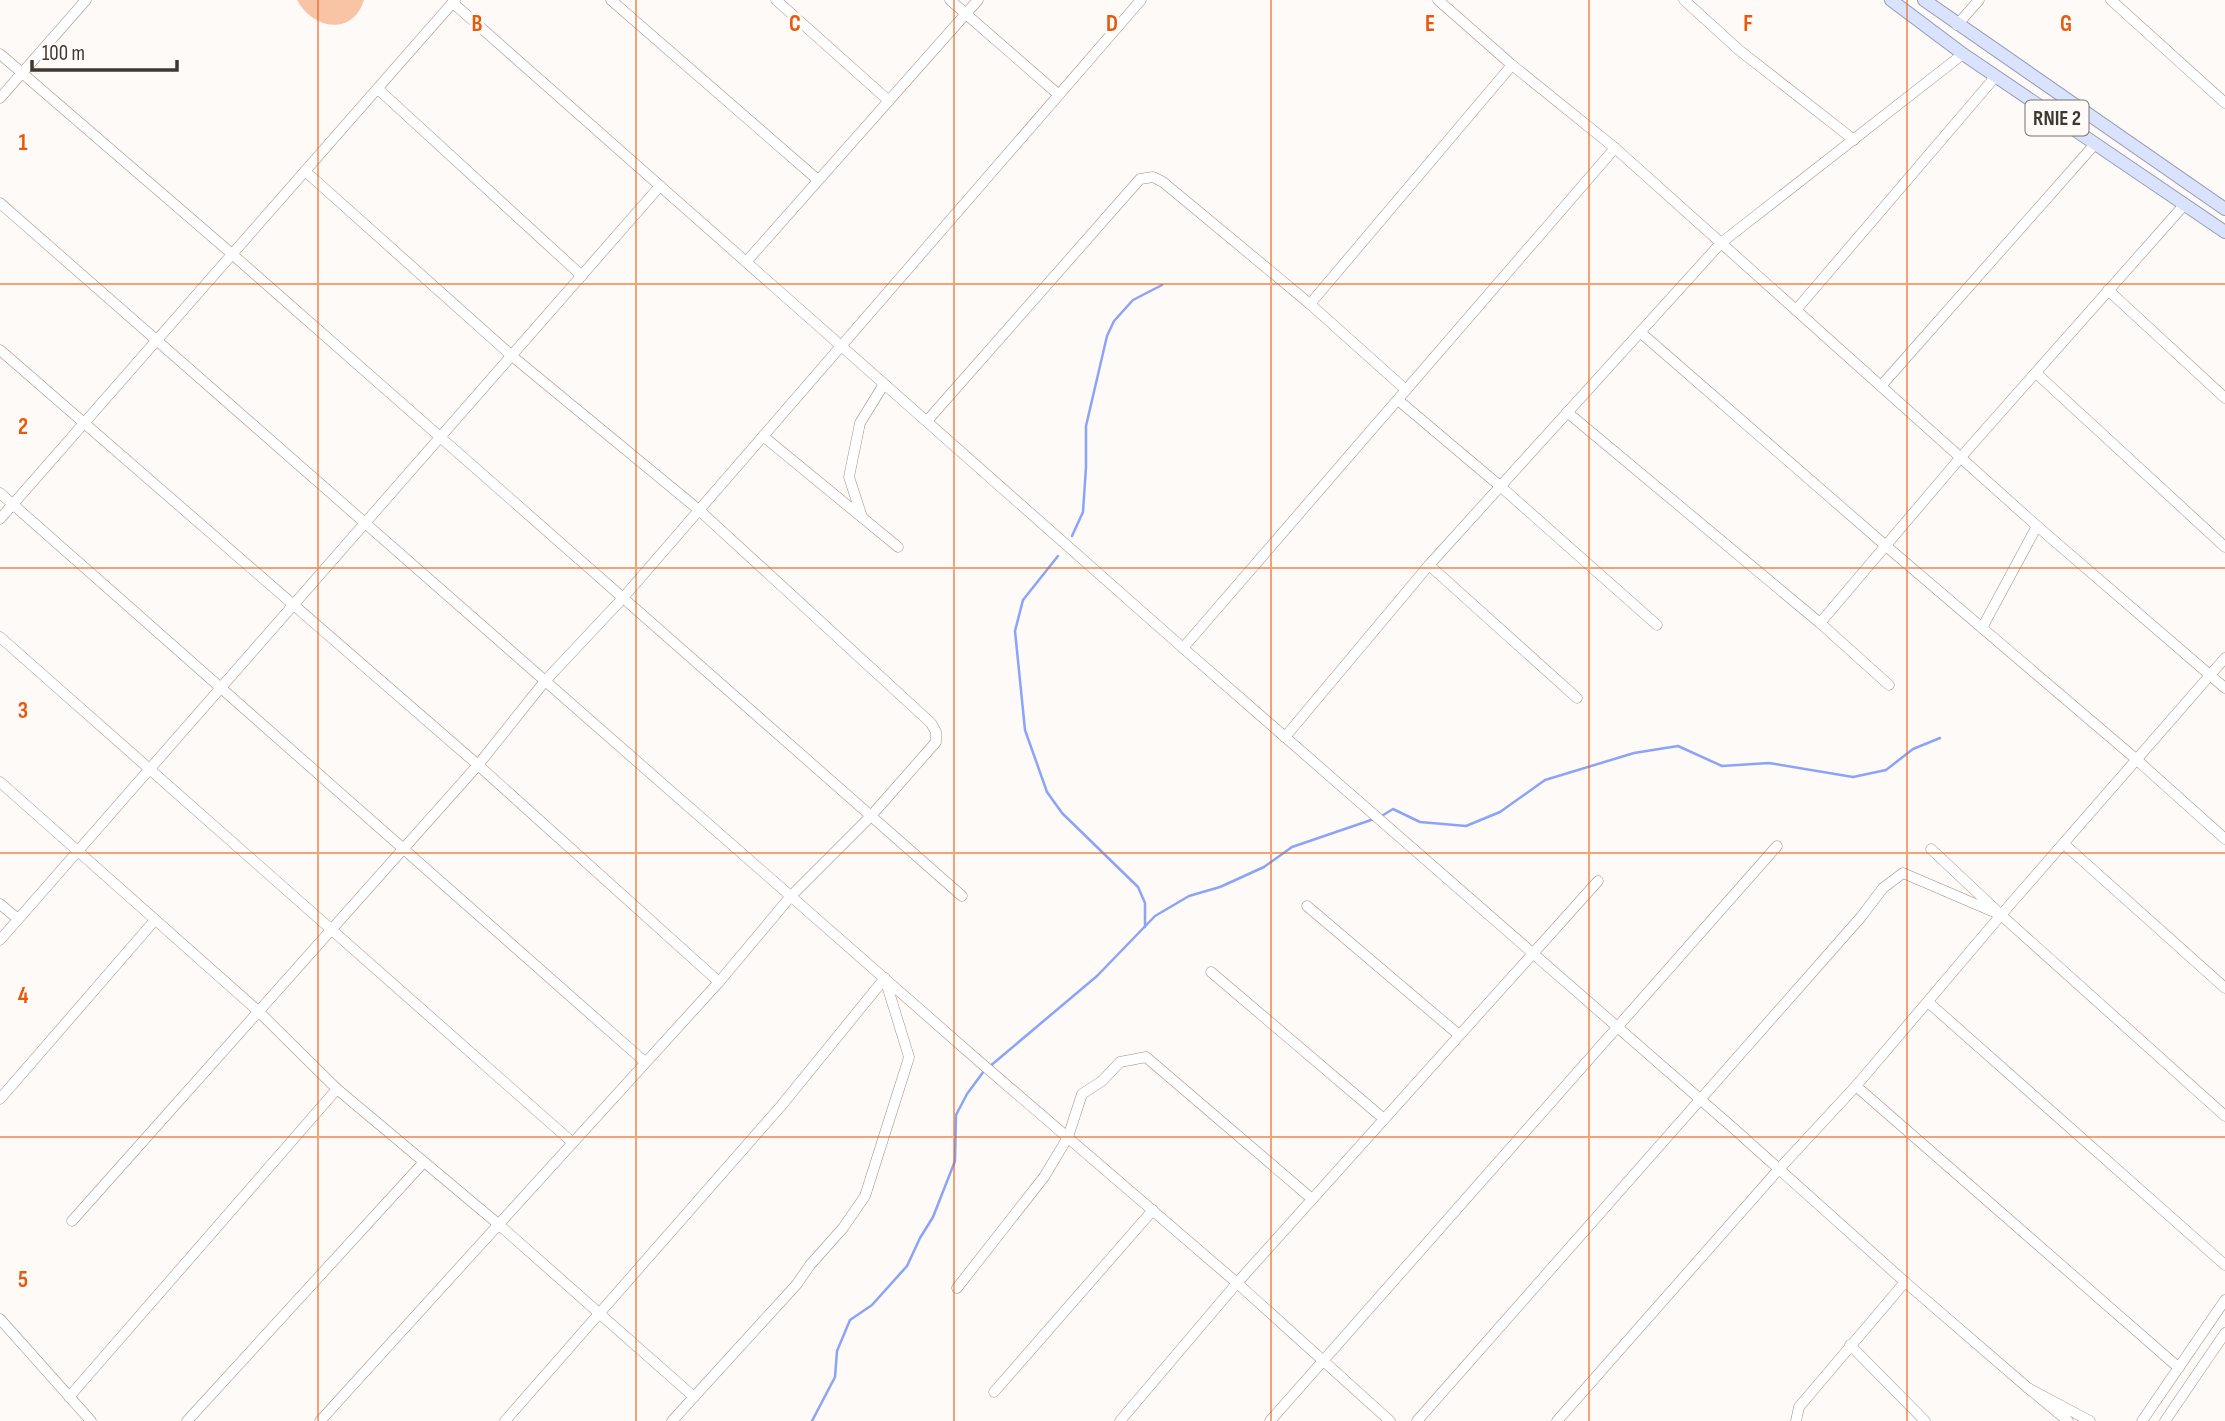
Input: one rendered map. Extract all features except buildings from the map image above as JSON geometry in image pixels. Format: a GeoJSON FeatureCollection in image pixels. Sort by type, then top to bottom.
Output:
{"type":"FeatureCollection","features":[{"type":"Feature","properties":{"kind":"main road","name":"RNIE 2"},"geometry":{"type":"LineString","coordinates":[[1891,0],[1963,54],[2225,232]]}},
{"type":"Feature","properties":{"kind":"main road","name":"RNIE 2"},"geometry":{"type":"LineString","coordinates":[[1924,0],[2224,206]]}},
{"type":"Feature","properties":{"kind":"street"},"geometry":{"type":"LineString","coordinates":[[0,98],[86,0]]}},
{"type":"Feature","properties":{"kind":"street"},"geometry":{"type":"LineString","coordinates":[[611,0],[818,180]]}},
{"type":"Feature","properties":{"kind":"street"},"geometry":{"type":"LineString","coordinates":[[776,0],[889,101]]}},
{"type":"Feature","properties":{"kind":"street"},"geometry":{"type":"LineString","coordinates":[[950,0],[1059,95]]}},
{"type":"Feature","properties":{"kind":"street"},"geometry":{"type":"LineString","coordinates":[[746,262],[978,0]]}},
{"type":"Feature","properties":{"kind":"street"},"geometry":{"type":"LineString","coordinates":[[72,1221],[257,1010],[478,765],[545,681],[622,598],[1141,0]]}},
{"type":"Feature","properties":{"kind":"street"},"geometry":{"type":"LineString","coordinates":[[1438,0],[1512,65],[1615,148],[2036,526],[2225,688]]}},
{"type":"Feature","properties":{"kind":"street"},"geometry":{"type":"LineString","coordinates":[[1684,0],[1739,50],[1854,140]]}},
{"type":"Feature","properties":{"kind":"street"},"geometry":{"type":"LineString","coordinates":[[1957,24],[1979,0]]}},
{"type":"Feature","properties":{"kind":"street"},"geometry":{"type":"LineString","coordinates":[[2111,0],[2225,103]]}},
{"type":"Feature","properties":{"kind":"street"},"geometry":{"type":"LineString","coordinates":[[0,519],[454,2],[1183,648],[1534,952],[1905,1282],[2068,1421]]}},
{"type":"Feature","properties":{"kind":"street"},"geometry":{"type":"LineString","coordinates":[[0,54],[232,254],[962,896]]}},
{"type":"Feature","properties":{"kind":"street"},"geometry":{"type":"LineString","coordinates":[[1285,737],[1429,565],[1721,243],[1963,54]]}},
{"type":"Feature","properties":{"kind":"street"},"geometry":{"type":"LineString","coordinates":[[1310,304],[1512,65]]}},
{"type":"Feature","properties":{"kind":"street"},"geometry":{"type":"LineString","coordinates":[[1796,310],[1996,76]]}},
{"type":"Feature","properties":{"kind":"street"},"geometry":{"type":"LineString","coordinates":[[378,89],[582,276]]}},
{"type":"Feature","properties":{"kind":"street"},"geometry":{"type":"LineString","coordinates":[[1881,386],[2095,144]]}},
{"type":"Feature","properties":{"kind":"street"},"geometry":{"type":"LineString","coordinates":[[1183,648],[1615,148]]}},
{"type":"Feature","properties":{"kind":"street"},"geometry":{"type":"LineString","coordinates":[[305,172],[512,356],[699,510],[931,723],[936,732],[936,742],[871,816],[791,896],[719,982],[320,1421]]}},
{"type":"Feature","properties":{"kind":"street"},"geometry":{"type":"LineString","coordinates":[[927,421],[1140,179],[1153,177],[1163,182],[1310,304],[1406,390]]}},
{"type":"Feature","properties":{"kind":"street"},"geometry":{"type":"LineString","coordinates":[[0,940],[660,186]]}},
{"type":"Feature","properties":{"kind":"street"},"geometry":{"type":"LineString","coordinates":[[0,203],[981,1063],[1237,1283],[1390,1421]]}},
{"type":"Feature","properties":{"kind":"street"},"geometry":{"type":"LineString","coordinates":[[1820,623],[1961,457],[2185,204]]}},
{"type":"Feature","properties":{"kind":"street"},"geometry":{"type":"LineString","coordinates":[[2108,290],[2225,398]]}},
{"type":"Feature","properties":{"kind":"street"},"geometry":{"type":"LineString","coordinates":[[1640,332],[2225,839]]}},
{"type":"Feature","properties":{"kind":"street"},"geometry":{"type":"LineString","coordinates":[[0,350],[478,765],[719,982]]}},
{"type":"Feature","properties":{"kind":"street"},"geometry":{"type":"LineString","coordinates":[[2036,373],[2225,547]]}},
{"type":"Feature","properties":{"kind":"street"},"geometry":{"type":"LineString","coordinates":[[862,517],[849,477],[860,424],[884,384]]}},
{"type":"Feature","properties":{"kind":"street"},"geometry":{"type":"LineString","coordinates":[[1398,400],[1657,625]]}},
{"type":"Feature","properties":{"kind":"street"},"geometry":{"type":"LineString","coordinates":[[1567,412],[1820,623],[1889,685]]}},
{"type":"Feature","properties":{"kind":"street"},"geometry":{"type":"LineString","coordinates":[[763,436],[898,547]]}},
{"type":"Feature","properties":{"kind":"street"},"geometry":{"type":"LineString","coordinates":[[0,493],[645,1062]]}},
{"type":"Feature","properties":{"kind":"street"},"geometry":{"type":"LineString","coordinates":[[1982,628],[2036,526]]}},
{"type":"Feature","properties":{"kind":"street"},"geometry":{"type":"LineString","coordinates":[[1429,565],[1577,698]]}},
{"type":"Feature","properties":{"kind":"street"},"geometry":{"type":"LineString","coordinates":[[0,637],[572,1142]]}},
{"type":"Feature","properties":{"kind":"street"},"geometry":{"type":"LineString","coordinates":[[1557,1421],[1779,1169],[1856,1086],[2225,658]]}},
{"type":"Feature","properties":{"kind":"street"},"geometry":{"type":"LineString","coordinates":[[0,782],[257,1010],[337,1089],[498,1223],[694,1397]]}},
{"type":"Feature","properties":{"kind":"street"},"geometry":{"type":"LineString","coordinates":[[2064,844],[2225,988]]}},
{"type":"Feature","properties":{"kind":"street"},"geometry":{"type":"LineString","coordinates":[[1270,1421],[1777,846]]}},
{"type":"Feature","properties":{"kind":"street"},"geometry":{"type":"LineString","coordinates":[[1931,849],[2225,1116]]}},
{"type":"Feature","properties":{"kind":"street"},"geometry":{"type":"LineString","coordinates":[[1417,1421],[1861,917],[1883,888],[1903,873],[2001,915]]}},
{"type":"Feature","properties":{"kind":"street"},"geometry":{"type":"LineString","coordinates":[[1120,1421],[1237,1283],[1598,881]]}},
{"type":"Feature","properties":{"kind":"street"},"geometry":{"type":"LineString","coordinates":[[0,904],[18,919]]}},
{"type":"Feature","properties":{"kind":"street"},"geometry":{"type":"LineString","coordinates":[[1307,906],[1459,1035]]}},
{"type":"Feature","properties":{"kind":"street"},"geometry":{"type":"LineString","coordinates":[[0,1098],[155,920]]}},
{"type":"Feature","properties":{"kind":"street"},"geometry":{"type":"LineString","coordinates":[[1212,972],[1384,1119]]}},
{"type":"Feature","properties":{"kind":"street"},"geometry":{"type":"LineString","coordinates":[[505,1421],[782,1106],[885,978]]}},
{"type":"Feature","properties":{"kind":"street"},"geometry":{"type":"LineString","coordinates":[[672,1421],[797,1284],[843,1228],[865,1196],[909,1057],[885,978]]}},
{"type":"Feature","properties":{"kind":"street"},"geometry":{"type":"LineString","coordinates":[[1928,1002],[2225,1265]]}},
{"type":"Feature","properties":{"kind":"street"},"geometry":{"type":"LineString","coordinates":[[957,1288],[1044,1177],[1068,1137],[1082,1094],[1102,1081],[1120,1062],[1146,1057],[1312,1199]]}},
{"type":"Feature","properties":{"kind":"street"},"geometry":{"type":"LineString","coordinates":[[1856,1086],[2179,1368]]}},
{"type":"Feature","properties":{"kind":"street"},"geometry":{"type":"LineString","coordinates":[[69,1397],[337,1089]]}},
{"type":"Feature","properties":{"kind":"street"},"geometry":{"type":"LineString","coordinates":[[187,1421],[423,1163]]}},
{"type":"Feature","properties":{"kind":"street"},"geometry":{"type":"LineString","coordinates":[[994,1392],[1153,1210]]}},
{"type":"Feature","properties":{"kind":"street"},"geometry":{"type":"LineString","coordinates":[[1796,1421],[1799,1407],[1905,1282]]}},
{"type":"Feature","properties":{"kind":"street"},"geometry":{"type":"LineString","coordinates":[[2142,1421],[2225,1300]]}},
{"type":"Feature","properties":{"kind":"street"},"geometry":{"type":"LineString","coordinates":[[0,1319],[92,1421]]}},
{"type":"Feature","properties":{"kind":"street"},"geometry":{"type":"LineString","coordinates":[[2165,1421],[2225,1333]]}},
{"type":"Feature","properties":{"kind":"street"},"geometry":{"type":"LineString","coordinates":[[1850,1345],[1924,1421]]}},
{"type":"Feature","properties":{"kind":"street"},"geometry":{"type":"LineString","coordinates":[[2028,1388],[2090,1421]]}},
{"type":"Feature","properties":{"kind":"shaded area"},"geometry":{"type":"Polygon","coordinates":[[[297,0],[364,0],[359,12],[351,19],[332,25],[313,18],[297,0]]]}},
{"type":"Feature","properties":{"kind":"waterway"},"geometry":{"type":"LineString","coordinates":[[1072,536],[1083,512],[1086,426],[1107,336],[1114,321],[1133,300],[1162,285]]}},
{"type":"Feature","properties":{"kind":"waterway"},"geometry":{"type":"LineString","coordinates":[[1058,556],[1023,600],[1015,631],[1025,730],[1047,792],[1062,813],[1138,887],[1145,903],[1145,927]]}},
{"type":"Feature","properties":{"kind":"waterway"},"geometry":{"type":"LineString","coordinates":[[1380,817],[1393,809],[1420,822],[1466,826],[1500,812],[1545,780],[1634,753],[1678,746],[1722,766],[1769,763],[1853,777],[1886,770],[1913,749],[1940,738]]}},
{"type":"Feature","properties":{"kind":"waterway"},"geometry":{"type":"LineString","coordinates":[[989,1067],[1097,976],[1155,916],[1189,896],[1220,887],[1264,867],[1292,847],[1374,819]]}},
{"type":"Feature","properties":{"kind":"waterway"},"geometry":{"type":"LineString","coordinates":[[812,1421],[835,1377],[837,1351],[850,1320],[872,1305],[907,1266],[933,1217],[955,1161],[956,1115],[984,1071]]}}]}
